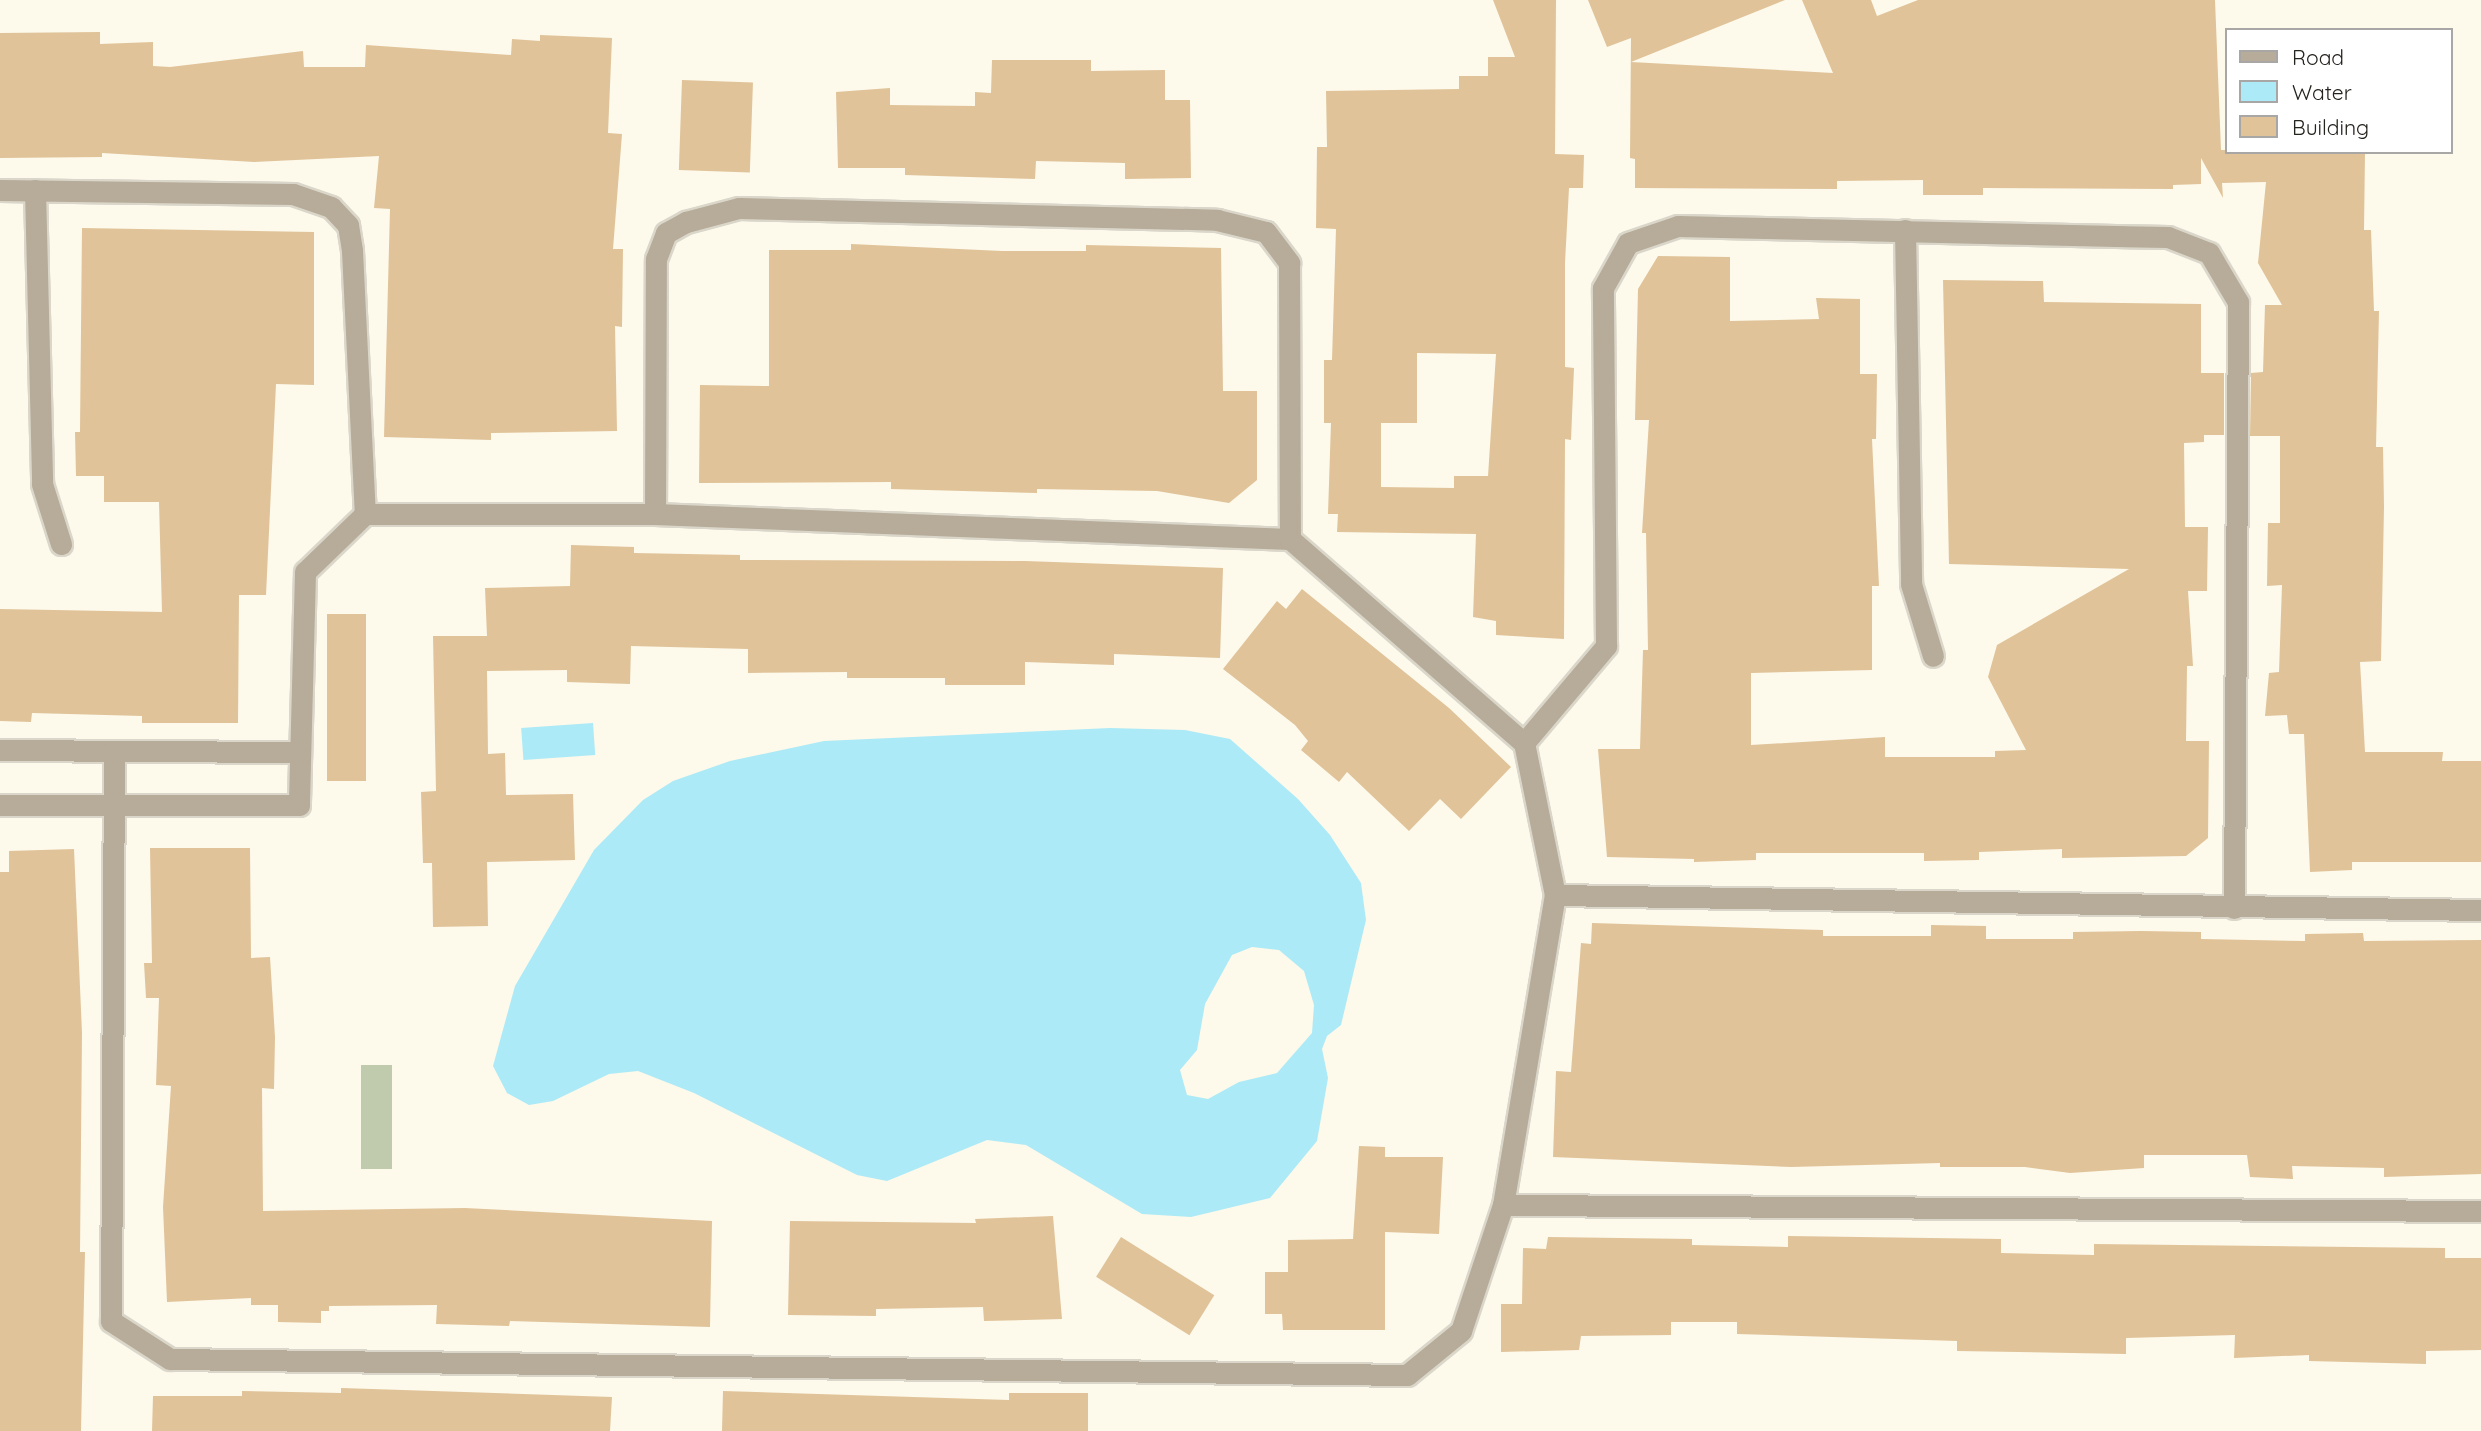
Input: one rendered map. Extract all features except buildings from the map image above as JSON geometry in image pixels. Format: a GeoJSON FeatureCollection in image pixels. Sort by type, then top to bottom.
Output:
{"type":"FeatureCollection","features":[{"type":"Feature","properties":{"kind":"street"},"geometry":{"type":"LineString","coordinates":[[0,190],[293,194],[331,208],[348,225],[352,251],[365,514]]}},
{"type":"Feature","properties":{"kind":"street"},"geometry":{"type":"LineString","coordinates":[[36,190],[42,484],[61,544]]}},
{"type":"Feature","properties":{"kind":"street"},"geometry":{"type":"LineString","coordinates":[[655,514],[656,259],[666,233],[686,222],[739,208],[1217,220],[1266,232],[1289,263],[1290,539]]}},
{"type":"Feature","properties":{"kind":"street"},"geometry":{"type":"LineString","coordinates":[[1524,743],[1605,646],[1603,288],[1628,243],[1678,226],[2168,237],[2209,253],[2238,302],[2234,908]]}},
{"type":"Feature","properties":{"kind":"street"},"geometry":{"type":"LineString","coordinates":[[1905,230],[1911,584],[1933,656]]}},
{"type":"Feature","properties":{"kind":"street"},"geometry":{"type":"LineString","coordinates":[[0,805],[114,807],[299,805],[305,572],[365,514],[655,514],[1290,539],[1524,743],[1555,895],[1503,1205],[1461,1331],[1406,1375],[170,1359],[111,1321],[114,807],[114,751]]}},
{"type":"Feature","properties":{"kind":"street"},"geometry":{"type":"LineString","coordinates":[[0,750],[300,752]]}},
{"type":"Feature","properties":{"kind":"street"},"geometry":{"type":"LineString","coordinates":[[1555,895],[2481,910]]}},
{"type":"Feature","properties":{"kind":"street"},"geometry":{"type":"LineString","coordinates":[[1503,1205],[2481,1211]]}},
{"type":"Feature","properties":{"kind":"green space"},"geometry":{"type":"Polygon","coordinates":[[[361,1065],[392,1065],[392,1169],[361,1169],[361,1065]]]}},
{"type":"Feature","properties":{"kind":"water"},"geometry":{"type":"Polygon","coordinates":[[[593,723],[595,755],[523,760],[521,728],[593,723]]]}},
{"type":"Feature","properties":{"kind":"water"},"geometry":{"type":"Polygon","coordinates":[[[1110,728],[1185,730],[1230,739],[1298,799],[1330,835],[1361,883],[1366,920],[1341,1025],[1327,1036],[1322,1049],[1328,1078],[1317,1141],[1270,1198],[1191,1217],[1142,1214],[1026,1145],[987,1140],[887,1181],[857,1175],[694,1093],[638,1071],[609,1074],[553,1101],[529,1105],[507,1093],[493,1066],[515,986],[594,850],[643,800],[673,781],[730,761],[824,741],[1110,728]],[[1252,947],[1232,955],[1205,1004],[1197,1050],[1180,1070],[1187,1095],[1208,1099],[1239,1082],[1277,1073],[1312,1033],[1314,1005],[1304,971],[1279,950],[1252,947]]]}}]}
